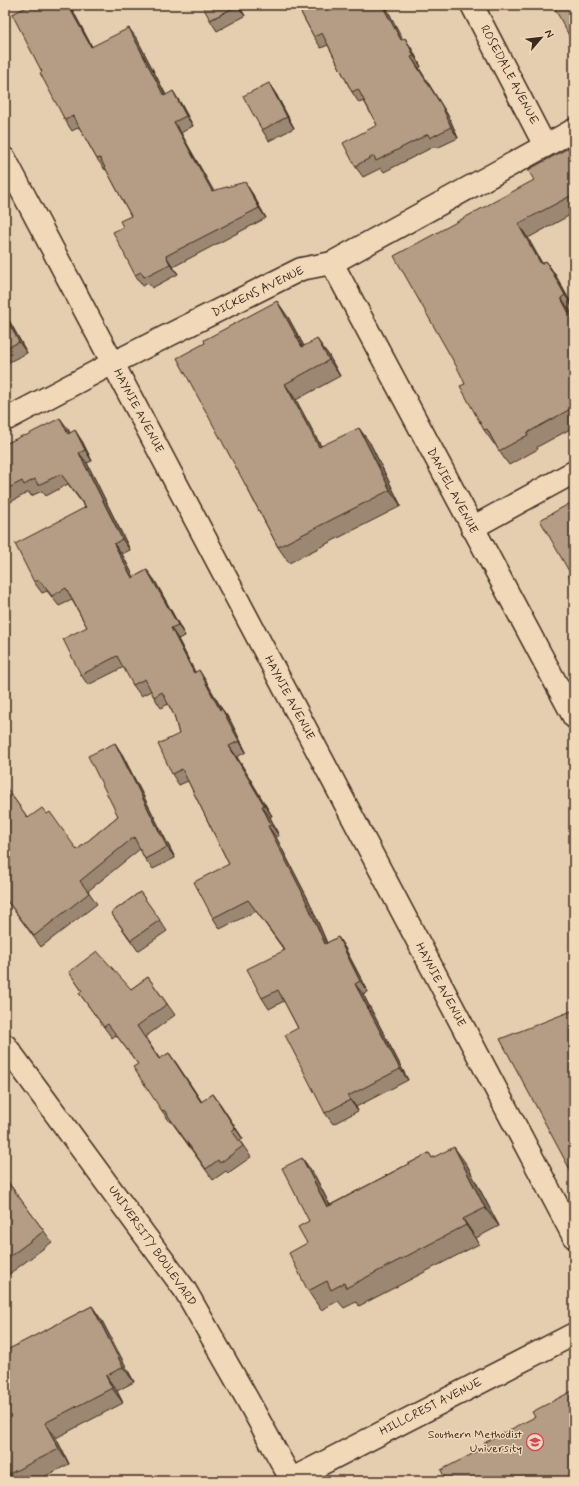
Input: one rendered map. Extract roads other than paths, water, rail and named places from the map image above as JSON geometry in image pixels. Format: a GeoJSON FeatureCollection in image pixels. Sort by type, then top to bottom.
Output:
{"type":"FeatureCollection","features":[{"type":"Feature","properties":{"kind":"street","name":"ROSEDALE AVENUE"},"geometry":{"type":"LineString","coordinates":[[472,5],[545,146]]}},
{"type":"Feature","properties":{"kind":"street","name":"DICKENS AVENUE"},"geometry":{"type":"LineString","coordinates":[[5,420],[113,363],[301,269],[332,263],[574,130]]}},
{"type":"Feature","properties":{"kind":"street","name":"HAYNIE AVENUE"},"geometry":{"type":"LineString","coordinates":[[5,159],[574,1237]]}},
{"type":"Feature","properties":{"kind":"street","name":"DANIEL AVENUE"},"geometry":{"type":"LineString","coordinates":[[332,263],[574,717]]}},
{"type":"Feature","properties":{"kind":"street"},"geometry":{"type":"LineString","coordinates":[[472,528],[574,472]]}},
{"type":"Feature","properties":{"kind":"street","name":"UNIVERSITY BOULEVARD"},"geometry":{"type":"LineString","coordinates":[[5,1045],[185,1290],[291,1480]]}},
{"type":"Feature","properties":{"kind":"street","name":"HILLCREST AVENUE"},"geometry":{"type":"LineString","coordinates":[[291,1480],[574,1334]]}},
{"type":"Feature","properties":{"kind":"place","name":"Southern Methodist University"},"geometry":{"type":"Point","coordinates":[535,1442]}}]}
